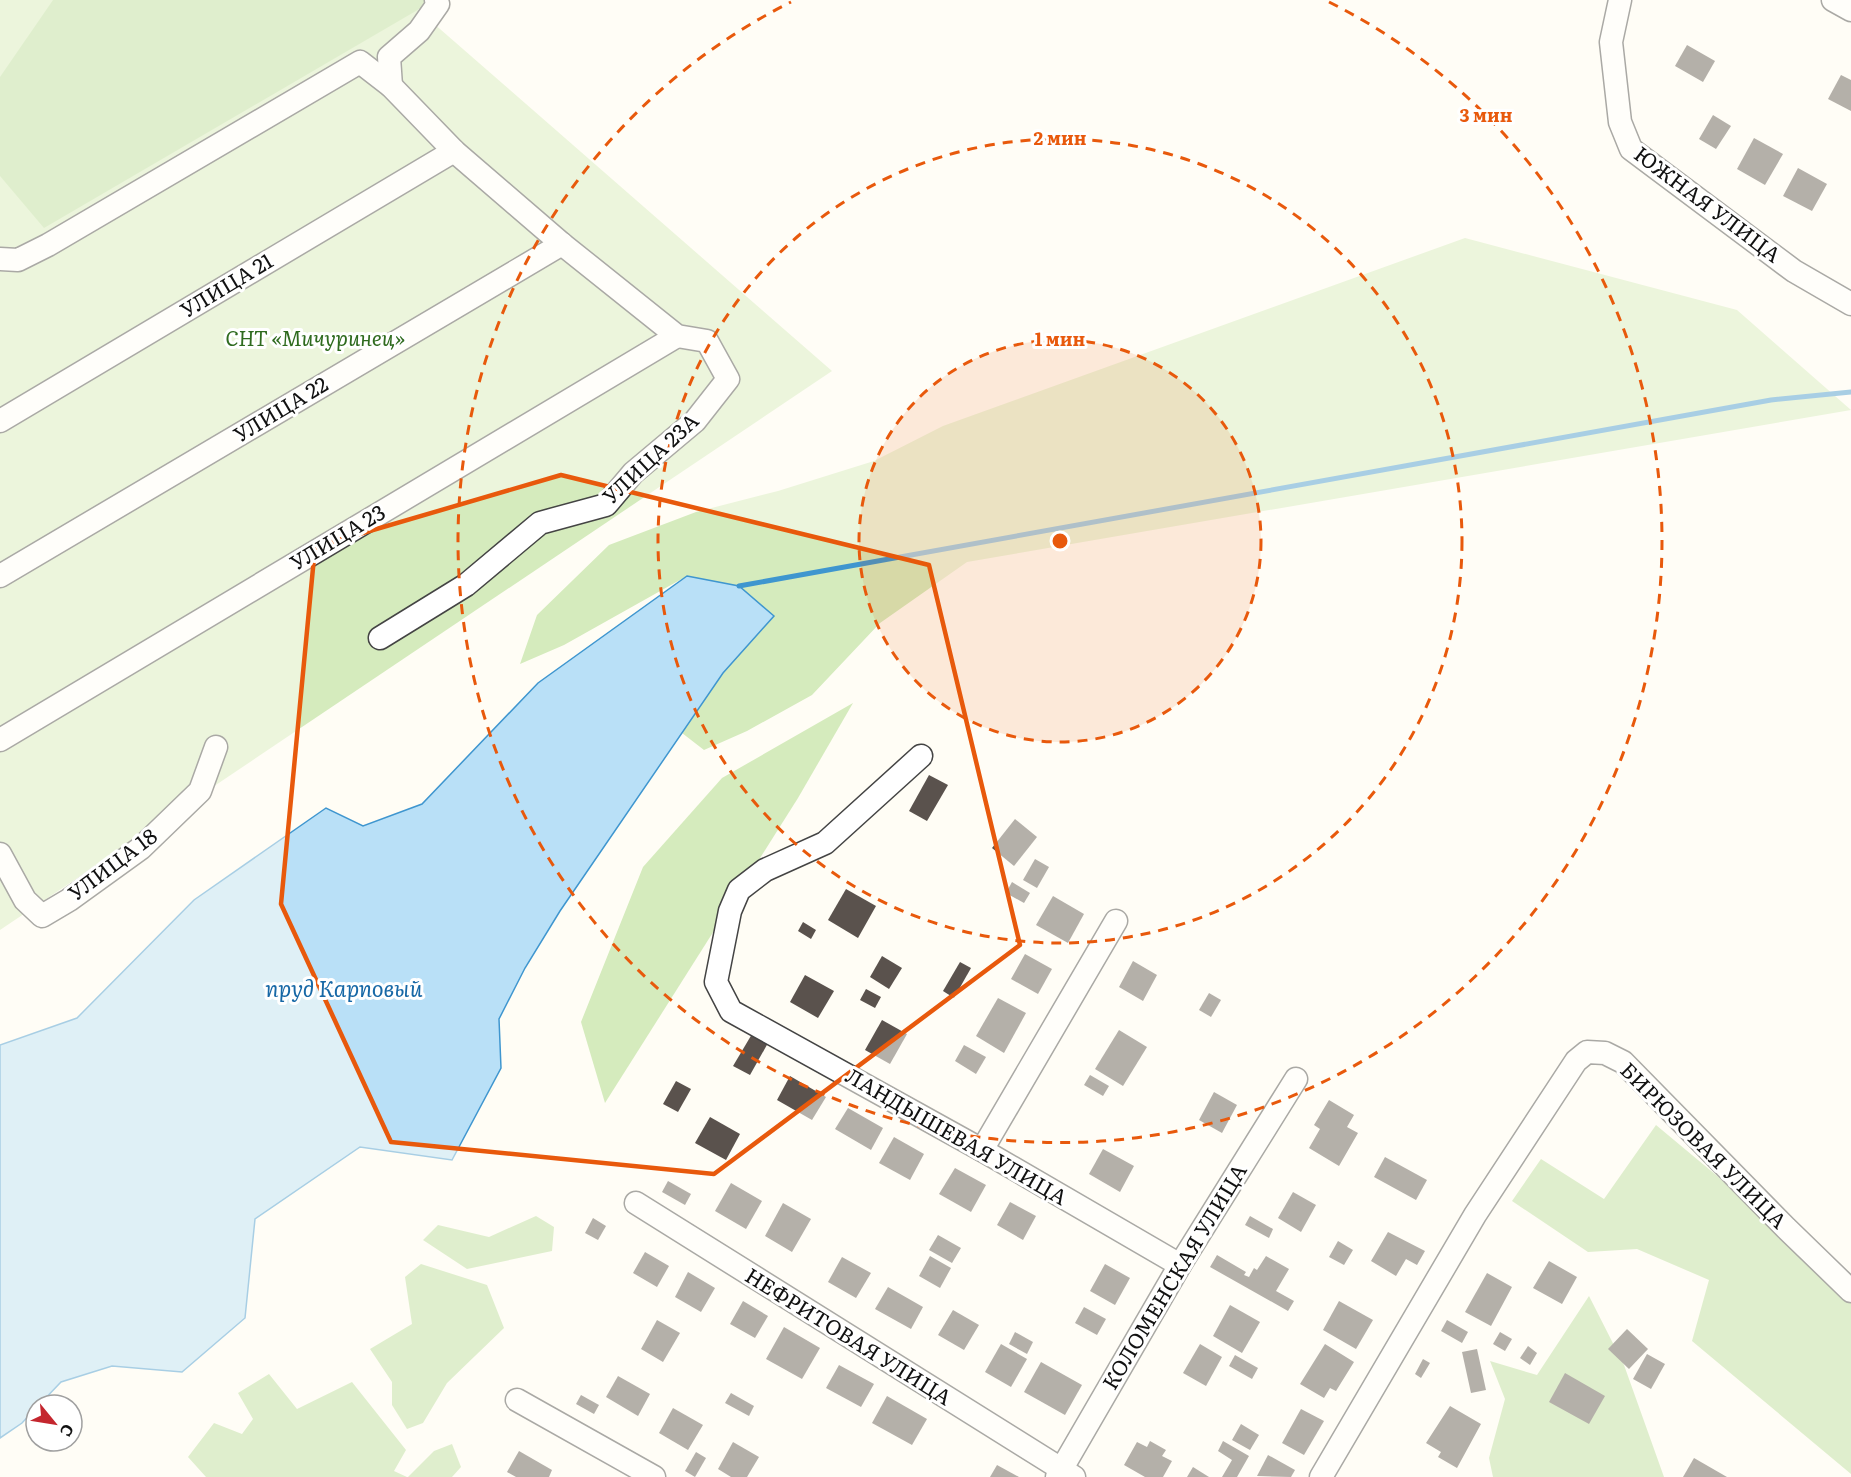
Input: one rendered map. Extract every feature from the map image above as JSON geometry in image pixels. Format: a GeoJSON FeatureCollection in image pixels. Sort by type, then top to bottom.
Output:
{"type":"FeatureCollection","features":[{"type":"Feature","properties":{"kind":"street"},"geometry":{"type":"LineString","coordinates":[[391,86],[389,57],[419,32],[438,4],[436,0]]}},
{"type":"Feature","properties":{"kind":"street","name":"ЮЖНАЯ УЛИЦА"},"geometry":{"type":"LineString","coordinates":[[1620,0],[1611,42],[1620,122],[1631,149],[1794,271],[1851,304]]}},
{"type":"Feature","properties":{"kind":"street"},"geometry":{"type":"LineString","coordinates":[[1833,0],[1851,10]]}},
{"type":"Feature","properties":{"kind":"street"},"geometry":{"type":"LineString","coordinates":[[0,259],[18,260],[48,245],[360,62],[391,86],[454,151],[562,244],[677,336]]}},
{"type":"Feature","properties":{"kind":"street","name":"УЛИЦА 21"},"geometry":{"type":"LineString","coordinates":[[0,421],[454,151]]}},
{"type":"Feature","properties":{"kind":"street","name":"УЛИЦА 22"},"geometry":{"type":"LineString","coordinates":[[0,576],[562,244]]}},
{"type":"Feature","properties":{"kind":"street","name":"УЛИЦА 23А"},"geometry":{"type":"LineString","coordinates":[[380,638],[466,585],[540,523],[606,505],[633,473],[694,422],[728,379],[707,341],[677,336]]}},
{"type":"Feature","properties":{"kind":"street","name":"УЛИЦА 23"},"geometry":{"type":"LineString","coordinates":[[0,740],[677,336]]}},
{"type":"Feature","properties":{"kind":"street","name":"УЛИЦА 18"},"geometry":{"type":"LineString","coordinates":[[0,855],[25,900],[42,916],[69,900],[141,848],[200,791],[216,747]]}},
{"type":"Feature","properties":{"kind":"street","name":"ЛАНДЫШЕВАЯ УЛИЦА"},"geometry":{"type":"LineString","coordinates":[[921,756],[825,843],[765,870],[739,890],[730,911],[716,982],[731,1011],[982,1150],[1180,1265]]}},
{"type":"Feature","properties":{"kind":"street"},"geometry":{"type":"LineString","coordinates":[[982,1150],[1116,921]]}},
{"type":"Feature","properties":{"kind":"street","name":"БИРЮЗОВАЯ УЛИЦА"},"geometry":{"type":"LineString","coordinates":[[1321,1477],[1476,1215],[1576,1061],[1587,1052],[1605,1053],[1623,1062],[1851,1291]]}},
{"type":"Feature","properties":{"kind":"street","name":"КОЛОМЕНСКАЯ УЛИЦА"},"geometry":{"type":"LineString","coordinates":[[1064,1475],[1180,1265],[1296,1079]]}},
{"type":"Feature","properties":{"kind":"street","name":"НЕФРИТОВАЯ УЛИЦА"},"geometry":{"type":"LineString","coordinates":[[636,1203],[1064,1475]]}},
{"type":"Feature","properties":{"kind":"street"},"geometry":{"type":"LineString","coordinates":[[517,1400],[654,1477]]}},
{"type":"Feature","properties":{"kind":"highlighted area"},"geometry":{"type":"Polygon","coordinates":[[[561,475],[929,565],[1020,945],[714,1174],[391,1142],[281,904],[315,547],[561,475]]]}},
{"type":"Feature","properties":{"kind":"green space","name":"СНТ «Мичуринец»"},"geometry":{"type":"Polygon","coordinates":[[[0,0],[405,0],[832,371],[0,930],[0,0]]]}},
{"type":"Feature","properties":{"kind":"green space"},"geometry":{"type":"Polygon","coordinates":[[[53,0],[433,1],[44,228],[0,176],[0,77],[53,0]]]}},
{"type":"Feature","properties":{"kind":"green space"},"geometry":{"type":"Polygon","coordinates":[[[1465,238],[1737,310],[1851,410],[967,562],[880,623],[812,695],[747,731],[704,750],[682,733],[723,672],[687,576],[564,645],[520,664],[537,615],[609,545],[696,512],[778,491],[874,461],[943,426],[1465,238]]]}},
{"type":"Feature","properties":{"kind":"green space"},"geometry":{"type":"Polygon","coordinates":[[[853,703],[798,798],[605,1103],[581,1022],[643,867],[722,778],[853,703]]]}},
{"type":"Feature","properties":{"kind":"green space"},"geometry":{"type":"Polygon","coordinates":[[[1656,1125],[1716,1175],[1851,1300],[1851,1474],[1692,1341],[1709,1280],[1637,1249],[1588,1252],[1512,1201],[1541,1159],[1604,1199],[1656,1125]]]}},
{"type":"Feature","properties":{"kind":"green space"},"geometry":{"type":"Polygon","coordinates":[[[536,1216],[554,1227],[552,1251],[467,1269],[423,1240],[438,1225],[489,1237],[536,1216]]]}},
{"type":"Feature","properties":{"kind":"green space"},"geometry":{"type":"Polygon","coordinates":[[[421,1264],[487,1285],[504,1328],[447,1383],[423,1423],[407,1429],[392,1405],[392,1382],[370,1349],[412,1324],[405,1277],[421,1264]]]}},
{"type":"Feature","properties":{"kind":"green space"},"geometry":{"type":"Polygon","coordinates":[[[1589,1296],[1624,1365],[1664,1477],[1493,1477],[1489,1458],[1505,1399],[1490,1361],[1537,1375],[1589,1296]]]}},
{"type":"Feature","properties":{"kind":"green space"},"geometry":{"type":"Polygon","coordinates":[[[269,1374],[297,1409],[352,1382],[406,1450],[394,1471],[407,1477],[206,1477],[188,1457],[214,1423],[242,1434],[253,1419],[238,1393],[269,1374]]]}},
{"type":"Feature","properties":{"kind":"green space"},"geometry":{"type":"Polygon","coordinates":[[[452,1444],[461,1467],[452,1477],[408,1477],[434,1451],[452,1444]]]}},
{"type":"Feature","properties":{"kind":"water","name":"пруд Карповый"},"geometry":{"type":"Polygon","coordinates":[[[687,576],[739,586],[774,616],[723,673],[560,911],[525,968],[499,1019],[501,1068],[452,1160],[360,1147],[255,1219],[245,1318],[182,1372],[112,1366],[61,1382],[50,1393],[24,1393],[24,1421],[0,1438],[0,1045],[77,1018],[194,900],[326,808],[363,826],[422,804],[538,683],[687,576]]]}},
{"type":"Feature","properties":{"kind":"building"},"geometry":{"type":"Polygon","coordinates":[[[1687,45],[1715,61],[1703,82],[1675,66],[1687,45]]]}},
{"type":"Feature","properties":{"kind":"building"},"geometry":{"type":"Polygon","coordinates":[[[1841,75],[1851,80],[1851,111],[1828,99],[1841,75]]]}},
{"type":"Feature","properties":{"kind":"building"},"geometry":{"type":"Polygon","coordinates":[[[1713,115],[1731,126],[1716,149],[1699,139],[1713,115]]]}},
{"type":"Feature","properties":{"kind":"building"},"geometry":{"type":"Polygon","coordinates":[[[1754,138],[1783,154],[1765,185],[1737,169],[1754,138]]]}},
{"type":"Feature","properties":{"kind":"building"},"geometry":{"type":"Polygon","coordinates":[[[1798,168],[1827,184],[1812,211],[1783,196],[1798,168]]]}},
{"type":"Feature","properties":{"kind":"building"},"geometry":{"type":"Polygon","coordinates":[[[929,775],[948,785],[927,821],[909,811],[929,775]]]}},
{"type":"Feature","properties":{"kind":"building"},"geometry":{"type":"Polygon","coordinates":[[[1015,819],[1037,837],[1014,866],[992,848],[1015,819]]]}},
{"type":"Feature","properties":{"kind":"building"},"geometry":{"type":"Polygon","coordinates":[[[1035,859],[1049,867],[1037,888],[1023,880],[1035,859]]]}},
{"type":"Feature","properties":{"kind":"building"},"geometry":{"type":"Polygon","coordinates":[[[1012,882],[1030,893],[1024,903],[1006,893],[1012,882]]]}},
{"type":"Feature","properties":{"kind":"building"},"geometry":{"type":"Polygon","coordinates":[[[846,889],[876,906],[858,938],[828,920],[846,889]]]}},
{"type":"Feature","properties":{"kind":"building"},"geometry":{"type":"Polygon","coordinates":[[[1053,896],[1084,914],[1068,943],[1036,925],[1053,896]]]}},
{"type":"Feature","properties":{"kind":"building"},"geometry":{"type":"Polygon","coordinates":[[[803,922],[816,930],[811,939],[798,931],[803,922]]]}},
{"type":"Feature","properties":{"kind":"building"},"geometry":{"type":"Polygon","coordinates":[[[1025,954],[1052,969],[1038,994],[1011,979],[1025,954]]]}},
{"type":"Feature","properties":{"kind":"building"},"geometry":{"type":"Polygon","coordinates":[[[882,956],[902,968],[889,989],[870,977],[882,956]]]}},
{"type":"Feature","properties":{"kind":"building"},"geometry":{"type":"Polygon","coordinates":[[[1133,961],[1157,975],[1143,1001],[1119,987],[1133,961]]]}},
{"type":"Feature","properties":{"kind":"building"},"geometry":{"type":"Polygon","coordinates":[[[960,962],[971,968],[954,998],[943,991],[960,962]]]}},
{"type":"Feature","properties":{"kind":"building"},"geometry":{"type":"Polygon","coordinates":[[[805,975],[834,991],[818,1018],[790,1002],[805,975]]]}},
{"type":"Feature","properties":{"kind":"building"},"geometry":{"type":"Polygon","coordinates":[[[866,989],[881,997],[875,1008],[860,1000],[866,989]]]}},
{"type":"Feature","properties":{"kind":"building"},"geometry":{"type":"Polygon","coordinates":[[[1209,993],[1221,1000],[1211,1017],[1199,1010],[1209,993]]]}},
{"type":"Feature","properties":{"kind":"building"},"geometry":{"type":"Polygon","coordinates":[[[998,998],[1026,1013],[1004,1053],[976,1036],[998,998]]]}},
{"type":"Feature","properties":{"kind":"building"},"geometry":{"type":"Polygon","coordinates":[[[882,1020],[907,1034],[890,1064],[865,1050],[882,1020]]]}},
{"type":"Feature","properties":{"kind":"building"},"geometry":{"type":"Polygon","coordinates":[[[1119,1030],[1147,1047],[1123,1086],[1095,1069],[1119,1030]]]}},
{"type":"Feature","properties":{"kind":"building"},"geometry":{"type":"Polygon","coordinates":[[[752,1034],[768,1043],[750,1075],[733,1066],[752,1034]]]}},
{"type":"Feature","properties":{"kind":"building"},"geometry":{"type":"Polygon","coordinates":[[[964,1045],[986,1057],[976,1074],[955,1061],[964,1045]]]}},
{"type":"Feature","properties":{"kind":"building"},"geometry":{"type":"Polygon","coordinates":[[[1090,1075],[1109,1086],[1103,1096],[1084,1085],[1090,1075]]]}},
{"type":"Feature","properties":{"kind":"building"},"geometry":{"type":"Polygon","coordinates":[[[790,1076],[826,1097],[812,1120],[777,1100],[790,1076]]]}},
{"type":"Feature","properties":{"kind":"building"},"geometry":{"type":"Polygon","coordinates":[[[676,1081],[691,1089],[678,1112],[663,1104],[676,1081]]]}},
{"type":"Feature","properties":{"kind":"building"},"geometry":{"type":"Polygon","coordinates":[[[1214,1092],[1237,1105],[1222,1133],[1199,1120],[1214,1092]]]}},
{"type":"Feature","properties":{"kind":"building"},"geometry":{"type":"Polygon","coordinates":[[[1329,1100],[1354,1115],[1347,1127],[1358,1133],[1339,1166],[1309,1148],[1320,1129],[1314,1125],[1329,1100]]]}},
{"type":"Feature","properties":{"kind":"building"},"geometry":{"type":"Polygon","coordinates":[[[848,1108],[883,1128],[871,1150],[835,1129],[848,1108]]]}},
{"type":"Feature","properties":{"kind":"building"},"geometry":{"type":"Polygon","coordinates":[[[710,1117],[740,1134],[726,1160],[695,1143],[710,1117]]]}},
{"type":"Feature","properties":{"kind":"building"},"geometry":{"type":"Polygon","coordinates":[[[894,1137],[924,1154],[910,1180],[879,1163],[894,1137]]]}},
{"type":"Feature","properties":{"kind":"building"},"geometry":{"type":"Polygon","coordinates":[[[1103,1149],[1134,1166],[1120,1192],[1089,1174],[1103,1149]]]}},
{"type":"Feature","properties":{"kind":"building"},"geometry":{"type":"Polygon","coordinates":[[[1385,1157],[1427,1180],[1416,1200],[1374,1177],[1385,1157]]]}},
{"type":"Feature","properties":{"kind":"building"},"geometry":{"type":"Polygon","coordinates":[[[955,1168],[986,1185],[971,1212],[939,1194],[955,1168]]]}},
{"type":"Feature","properties":{"kind":"building"},"geometry":{"type":"Polygon","coordinates":[[[668,1181],[691,1194],[685,1205],[662,1192],[668,1181]]]}},
{"type":"Feature","properties":{"kind":"building"},"geometry":{"type":"Polygon","coordinates":[[[731,1183],[762,1201],[746,1229],[715,1211],[731,1183]]]}},
{"type":"Feature","properties":{"kind":"building"},"geometry":{"type":"Polygon","coordinates":[[[1293,1192],[1316,1205],[1301,1232],[1278,1218],[1293,1192]]]}},
{"type":"Feature","properties":{"kind":"building"},"geometry":{"type":"Polygon","coordinates":[[[1010,1202],[1036,1216],[1023,1240],[997,1225],[1010,1202]]]}},
{"type":"Feature","properties":{"kind":"building"},"geometry":{"type":"Polygon","coordinates":[[[783,1203],[811,1219],[792,1252],[765,1236],[783,1203]]]}},
{"type":"Feature","properties":{"kind":"building"},"geometry":{"type":"Polygon","coordinates":[[[1250,1216],[1273,1229],[1269,1238],[1245,1225],[1250,1216]]]}},
{"type":"Feature","properties":{"kind":"building"},"geometry":{"type":"Polygon","coordinates":[[[593,1218],[606,1226],[598,1240],[585,1233],[593,1218]]]}},
{"type":"Feature","properties":{"kind":"building"},"geometry":{"type":"Polygon","coordinates":[[[1388,1232],[1425,1251],[1417,1265],[1406,1259],[1396,1276],[1371,1261],[1388,1232]]]}},
{"type":"Feature","properties":{"kind":"building"},"geometry":{"type":"Polygon","coordinates":[[[938,1235],[961,1248],[952,1263],[929,1250],[938,1235]]]}},
{"type":"Feature","properties":{"kind":"building"},"geometry":{"type":"Polygon","coordinates":[[[1338,1241],[1353,1250],[1344,1265],[1329,1257],[1338,1241]]]}},
{"type":"Feature","properties":{"kind":"building"},"geometry":{"type":"Polygon","coordinates":[[[645,1252],[669,1266],[657,1287],[633,1273],[645,1252]]]}},
{"type":"Feature","properties":{"kind":"building"},"geometry":{"type":"Polygon","coordinates":[[[1217,1255],[1246,1272],[1244,1275],[1249,1277],[1254,1268],[1257,1270],[1266,1256],[1289,1269],[1276,1291],[1294,1301],[1288,1311],[1210,1267],[1217,1255]]]}},
{"type":"Feature","properties":{"kind":"building"},"geometry":{"type":"Polygon","coordinates":[[[930,1256],[951,1268],[940,1288],[919,1276],[930,1256]]]}},
{"type":"Feature","properties":{"kind":"building"},"geometry":{"type":"Polygon","coordinates":[[[842,1257],[871,1273],[856,1298],[828,1282],[842,1257]]]}},
{"type":"Feature","properties":{"kind":"building"},"geometry":{"type":"Polygon","coordinates":[[[1549,1261],[1577,1277],[1562,1304],[1533,1288],[1549,1261]]]}},
{"type":"Feature","properties":{"kind":"building"},"geometry":{"type":"Polygon","coordinates":[[[1105,1264],[1130,1278],[1115,1305],[1090,1291],[1105,1264]]]}},
{"type":"Feature","properties":{"kind":"building"},"geometry":{"type":"Polygon","coordinates":[[[688,1272],[715,1288],[701,1312],[675,1297],[688,1272]]]}},
{"type":"Feature","properties":{"kind":"building"},"geometry":{"type":"Polygon","coordinates":[[[1487,1273],[1512,1287],[1491,1326],[1465,1312],[1487,1273]]]}},
{"type":"Feature","properties":{"kind":"building"},"geometry":{"type":"Polygon","coordinates":[[[888,1287],[923,1307],[911,1329],[875,1309],[888,1287]]]}},
{"type":"Feature","properties":{"kind":"building"},"geometry":{"type":"Polygon","coordinates":[[[743,1301],[768,1316],[755,1338],[730,1324],[743,1301]]]}},
{"type":"Feature","properties":{"kind":"building"},"geometry":{"type":"Polygon","coordinates":[[[1339,1301],[1373,1320],[1356,1349],[1323,1330],[1339,1301]]]}},
{"type":"Feature","properties":{"kind":"building"},"geometry":{"type":"Polygon","coordinates":[[[1230,1305],[1260,1322],[1242,1353],[1213,1336],[1230,1305]]]}},
{"type":"Feature","properties":{"kind":"building"},"geometry":{"type":"Polygon","coordinates":[[[1084,1307],[1106,1319],[1097,1335],[1075,1323],[1084,1307]]]}},
{"type":"Feature","properties":{"kind":"building"},"geometry":{"type":"Polygon","coordinates":[[[953,1310],[979,1325],[964,1350],[938,1335],[953,1310]]]}},
{"type":"Feature","properties":{"kind":"building"},"geometry":{"type":"Polygon","coordinates":[[[657,1320],[680,1333],[663,1362],[641,1349],[657,1320]]]}},
{"type":"Feature","properties":{"kind":"building"},"geometry":{"type":"Polygon","coordinates":[[[1447,1320],[1468,1332],[1462,1343],[1441,1331],[1447,1320]]]}},
{"type":"Feature","properties":{"kind":"building"},"geometry":{"type":"Polygon","coordinates":[[[784,1327],[820,1348],[802,1379],[766,1359],[784,1327]]]}},
{"type":"Feature","properties":{"kind":"building"},"geometry":{"type":"Polygon","coordinates":[[[1627,1329],[1648,1349],[1629,1369],[1608,1349],[1627,1329]]]}},
{"type":"Feature","properties":{"kind":"building"},"geometry":{"type":"Polygon","coordinates":[[[1015,1332],[1033,1342],[1027,1354],[1009,1344],[1015,1332]]]}},
{"type":"Feature","properties":{"kind":"building"},"geometry":{"type":"Polygon","coordinates":[[[1500,1332],[1512,1339],[1505,1351],[1493,1344],[1500,1332]]]}},
{"type":"Feature","properties":{"kind":"building"},"geometry":{"type":"Polygon","coordinates":[[[1001,1344],[1027,1359],[1011,1387],[985,1372],[1001,1344]]]}},
{"type":"Feature","properties":{"kind":"building"},"geometry":{"type":"Polygon","coordinates":[[[1200,1344],[1222,1357],[1206,1386],[1183,1373],[1200,1344]]]}},
{"type":"Feature","properties":{"kind":"building"},"geometry":{"type":"Polygon","coordinates":[[[1325,1344],[1354,1362],[1336,1391],[1330,1388],[1324,1398],[1300,1384],[1325,1344]]]}},
{"type":"Feature","properties":{"kind":"building"},"geometry":{"type":"Polygon","coordinates":[[[1528,1346],[1537,1353],[1530,1365],[1520,1358],[1528,1346]]]}},
{"type":"Feature","properties":{"kind":"building"},"geometry":{"type":"Polygon","coordinates":[[[1477,1349],[1486,1390],[1471,1393],[1462,1352],[1477,1349]]]}},
{"type":"Feature","properties":{"kind":"building"},"geometry":{"type":"Polygon","coordinates":[[[1647,1354],[1665,1364],[1651,1389],[1633,1379],[1647,1354]]]}},
{"type":"Feature","properties":{"kind":"building"},"geometry":{"type":"Polygon","coordinates":[[[1235,1355],[1258,1368],[1252,1379],[1229,1366],[1235,1355]]]}},
{"type":"Feature","properties":{"kind":"building"},"geometry":{"type":"Polygon","coordinates":[[[1423,1359],[1430,1363],[1421,1378],[1415,1374],[1423,1359]]]}},
{"type":"Feature","properties":{"kind":"building"},"geometry":{"type":"Polygon","coordinates":[[[1041,1362],[1082,1385],[1065,1415],[1024,1392],[1041,1362]]]}},
{"type":"Feature","properties":{"kind":"building"},"geometry":{"type":"Polygon","coordinates":[[[839,1365],[874,1384],[861,1407],[826,1388],[839,1365]]]}},
{"type":"Feature","properties":{"kind":"building"},"geometry":{"type":"Polygon","coordinates":[[[1565,1373],[1605,1396],[1589,1424],[1549,1402],[1565,1373]]]}},
{"type":"Feature","properties":{"kind":"building"},"geometry":{"type":"Polygon","coordinates":[[[618,1376],[650,1394],[638,1416],[606,1397],[618,1376]]]}},
{"type":"Feature","properties":{"kind":"building"},"geometry":{"type":"Polygon","coordinates":[[[731,1393],[754,1406],[749,1416],[725,1403],[731,1393]]]}},
{"type":"Feature","properties":{"kind":"building"},"geometry":{"type":"Polygon","coordinates":[[[581,1395],[599,1405],[594,1414],[576,1404],[581,1395]]]}},
{"type":"Feature","properties":{"kind":"building"},"geometry":{"type":"Polygon","coordinates":[[[887,1396],[927,1419],[912,1445],[872,1423],[887,1396]]]}},
{"type":"Feature","properties":{"kind":"building"},"geometry":{"type":"Polygon","coordinates":[[[1450,1406],[1481,1424],[1457,1468],[1438,1457],[1441,1452],[1426,1443],[1450,1406]]]}},
{"type":"Feature","properties":{"kind":"building"},"geometry":{"type":"Polygon","coordinates":[[[673,1408],[703,1425],[688,1450],[659,1433],[673,1408]]]}},
{"type":"Feature","properties":{"kind":"building"},"geometry":{"type":"Polygon","coordinates":[[[1301,1409],[1324,1421],[1304,1455],[1282,1443],[1301,1409]]]}},
{"type":"Feature","properties":{"kind":"building"},"geometry":{"type":"Polygon","coordinates":[[[1241,1424],[1259,1435],[1250,1450],[1232,1440],[1241,1424]]]}},
{"type":"Feature","properties":{"kind":"building"},"geometry":{"type":"Polygon","coordinates":[[[1150,1441],[1166,1450],[1162,1456],[1172,1461],[1163,1477],[1145,1477],[1124,1465],[1137,1442],[1147,1447],[1150,1441]]]}},
{"type":"Feature","properties":{"kind":"building"},"geometry":{"type":"Polygon","coordinates":[[[1223,1441],[1249,1456],[1237,1477],[1222,1477],[1232,1460],[1218,1451],[1223,1441]]]}},
{"type":"Feature","properties":{"kind":"building"},"geometry":{"type":"Polygon","coordinates":[[[733,1442],[759,1457],[747,1477],[731,1477],[718,1469],[733,1442]]]}},
{"type":"Feature","properties":{"kind":"building"},"geometry":{"type":"Polygon","coordinates":[[[519,1451],[552,1470],[549,1477],[516,1477],[507,1472],[519,1451]]]}},
{"type":"Feature","properties":{"kind":"building"},"geometry":{"type":"Polygon","coordinates":[[[696,1452],[706,1458],[695,1477],[685,1471],[696,1452]]]}},
{"type":"Feature","properties":{"kind":"building"},"geometry":{"type":"Polygon","coordinates":[[[1268,1455],[1295,1470],[1291,1477],[1257,1476],[1268,1455]]]}},
{"type":"Feature","properties":{"kind":"building"},"geometry":{"type":"Polygon","coordinates":[[[1694,1458],[1727,1477],[1683,1477],[1694,1458]]]}},
{"type":"Feature","properties":{"kind":"building"},"geometry":{"type":"Polygon","coordinates":[[[997,1465],[1019,1477],[990,1477],[997,1465]]]}},
{"type":"Feature","properties":{"kind":"building"},"geometry":{"type":"Polygon","coordinates":[[[1193,1467],[1209,1477],[1187,1477],[1193,1467]]]}},
{"type":"Feature","properties":{"kind":"waterway"},"geometry":{"type":"LineString","coordinates":[[739,586],[1771,400],[1851,392]]}}]}
